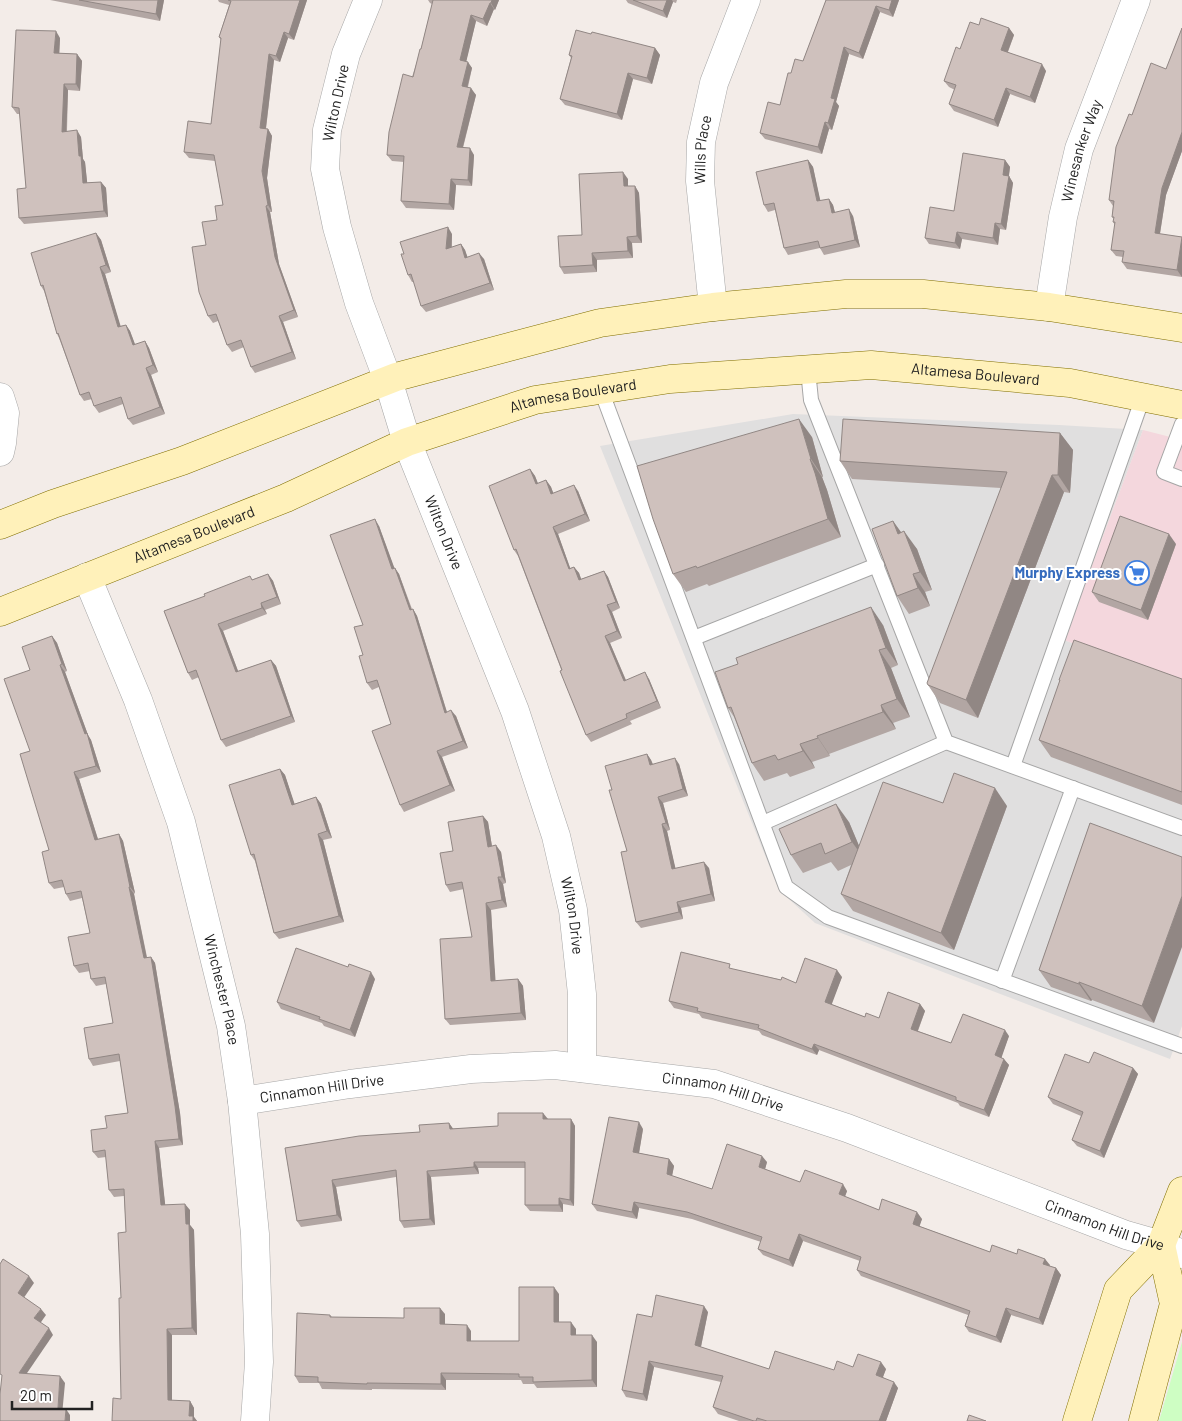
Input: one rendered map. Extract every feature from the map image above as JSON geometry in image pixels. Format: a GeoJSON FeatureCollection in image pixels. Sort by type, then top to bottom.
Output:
{"type":"FeatureCollection","features":[{"type":"Feature","properties":{"kind":"main road"},"geometry":{"type":"LineString","coordinates":[[0,525],[53,504],[182,461],[388,380],[600,323],[714,307],[846,294],[923,294],[1049,307],[1182,328]]}},
{"type":"Feature","properties":{"kind":"main road","name":"Altamesa Boulevard"},"geometry":{"type":"LineString","coordinates":[[0,612],[286,498],[407,442],[535,400],[670,379],[871,365],[1070,383],[1182,405]]}},
{"type":"Feature","properties":{"kind":"main road"},"geometry":{"type":"LineString","coordinates":[[1143,1421],[1174,1304],[1172,1249],[1182,1191]]}},
{"type":"Feature","properties":{"kind":"main road"},"geometry":{"type":"LineString","coordinates":[[1077,1421],[1118,1290],[1172,1249]]}},
{"type":"Feature","properties":{"kind":"street","name":"Wilton Drive"},"geometry":{"type":"LineString","coordinates":[[368,0],[346,54],[327,130],[325,169],[337,227],[359,303],[388,380],[407,442],[515,711],[556,836],[573,910],[582,994],[582,1068]]}},
{"type":"Feature","properties":{"kind":"street","name":"Wills Place"},"geometry":{"type":"LineString","coordinates":[[714,307],[700,181],[701,142],[714,83],[746,0]]}},
{"type":"Feature","properties":{"kind":"street","name":"Winesanker Way"},"geometry":{"type":"LineString","coordinates":[[1049,307],[1063,217],[1079,149],[1136,0]]}},
{"type":"Feature","properties":{"kind":"street"},"geometry":{"type":"LineString","coordinates":[[0,397],[5,413],[0,452]]}},
{"type":"Feature","properties":{"kind":"street","name":"Winchester Place"},"geometry":{"type":"LineString","coordinates":[[87,578],[138,700],[181,822],[231,1026],[242,1101],[255,1234],[258,1362],[255,1421]]}},
{"type":"Feature","properties":{"kind":"street","name":"Cinnamon Hill Drive"},"geometry":{"type":"LineString","coordinates":[[242,1101],[350,1084],[471,1069],[555,1065],[714,1084],[847,1128],[1126,1235],[1172,1249]]}},
{"type":"Feature","properties":{"kind":"lane"},"geometry":{"type":"LineString","coordinates":[[808,370],[811,400],[946,742]]}},
{"type":"Feature","properties":{"kind":"lane"},"geometry":{"type":"LineString","coordinates":[[601,390],[786,886],[828,917],[1182,1046]]}},
{"type":"Feature","properties":{"kind":"lane"},"geometry":{"type":"LineString","coordinates":[[1014,766],[1143,397]]}},
{"type":"Feature","properties":{"kind":"lane"},"geometry":{"type":"LineString","coordinates":[[1182,424],[1164,472],[1182,478]]}},
{"type":"Feature","properties":{"kind":"lane"},"geometry":{"type":"LineString","coordinates":[[694,638],[876,565]]}},
{"type":"Feature","properties":{"kind":"lane"},"geometry":{"type":"LineString","coordinates":[[763,823],[946,742],[1182,828]]}},
{"type":"Feature","properties":{"kind":"lane"},"geometry":{"type":"LineString","coordinates":[[1002,981],[1073,788]]}},
{"type":"Feature","properties":{"kind":"shaded area"},"geometry":{"type":"Polygon","coordinates":[[[793,414],[1143,430],[1064,640],[1182,683],[1182,1026],[1170,1059],[815,923],[779,890],[600,446],[793,414]]]}},
{"type":"Feature","properties":{"kind":"shaded area"},"geometry":{"type":"Polygon","coordinates":[[[1143,430],[1182,440],[1182,683],[1064,640],[1143,430]]]}},
{"type":"Feature","properties":{"kind":"green space"},"geometry":{"type":"Polygon","coordinates":[[[1182,1342],[1182,1421],[1159,1421],[1182,1342]]]}},
{"type":"Feature","properties":{"kind":"building"},"geometry":{"type":"Polygon","coordinates":[[[79,0],[158,0],[156,14],[79,0]]]}},
{"type":"Feature","properties":{"kind":"building"},"geometry":{"type":"Polygon","coordinates":[[[228,0],[300,0],[289,34],[284,32],[276,56],[269,54],[260,128],[268,129],[262,171],[275,257],[294,310],[279,316],[292,352],[251,367],[241,340],[227,345],[216,314],[208,316],[199,292],[192,247],[206,245],[202,222],[217,220],[215,206],[223,205],[214,155],[184,152],[188,121],[211,124],[221,38],[219,37],[231,1],[228,0]]]}},
{"type":"Feature","properties":{"kind":"building"},"geometry":{"type":"Polygon","coordinates":[[[433,0],[492,0],[483,19],[471,15],[460,60],[468,62],[462,86],[471,88],[457,147],[470,148],[468,180],[451,179],[449,204],[401,201],[404,156],[387,155],[389,132],[403,74],[413,77],[433,0]]]}},
{"type":"Feature","properties":{"kind":"building"},"geometry":{"type":"Polygon","coordinates":[[[633,0],[667,0],[663,11],[633,0]]]}},
{"type":"Feature","properties":{"kind":"building"},"geometry":{"type":"Polygon","coordinates":[[[826,0],[892,0],[889,10],[876,6],[859,53],[844,47],[831,98],[835,99],[828,123],[825,122],[818,147],[760,133],[768,102],[780,105],[788,73],[791,73],[795,59],[803,61],[826,0]]]}},
{"type":"Feature","properties":{"kind":"building"},"geometry":{"type":"Polygon","coordinates":[[[981,18],[1009,28],[1001,50],[1042,64],[1030,97],[1006,88],[994,120],[949,104],[956,85],[944,81],[956,47],[960,49],[970,22],[979,25],[981,18]]]}},
{"type":"Feature","properties":{"kind":"building"},"geometry":{"type":"Polygon","coordinates":[[[1182,28],[1182,132],[1162,188],[1155,233],[1182,237],[1177,270],[1122,262],[1124,251],[1111,250],[1115,222],[1113,222],[1114,217],[1112,217],[1114,201],[1109,200],[1116,147],[1129,114],[1132,115],[1151,63],[1166,69],[1182,28]]]}},
{"type":"Feature","properties":{"kind":"building"},"geometry":{"type":"Polygon","coordinates":[[[16,30],[56,31],[54,53],[77,54],[76,84],[64,84],[62,132],[77,130],[83,183],[101,182],[104,211],[19,218],[17,189],[26,188],[19,108],[12,107],[16,30]]]}},
{"type":"Feature","properties":{"kind":"building"},"geometry":{"type":"Polygon","coordinates":[[[576,30],[591,34],[592,32],[655,48],[647,78],[628,73],[617,114],[560,99],[572,56],[569,55],[576,30]]]}},
{"type":"Feature","properties":{"kind":"building"},"geometry":{"type":"Polygon","coordinates":[[[963,153],[1005,160],[1003,175],[1009,176],[1001,224],[995,223],[993,238],[957,232],[955,243],[925,238],[930,207],[954,211],[963,153]]]}},
{"type":"Feature","properties":{"kind":"building"},"geometry":{"type":"Polygon","coordinates":[[[808,160],[817,201],[829,199],[832,213],[849,209],[855,240],[820,248],[818,241],[784,248],[774,203],[764,205],[756,172],[808,160]]]}},
{"type":"Feature","properties":{"kind":"building"},"geometry":{"type":"Polygon","coordinates":[[[623,172],[624,186],[635,186],[637,236],[627,237],[628,251],[592,253],[593,265],[560,267],[558,236],[582,235],[579,174],[623,172]]]}},
{"type":"Feature","properties":{"kind":"building"},"geometry":{"type":"Polygon","coordinates":[[[448,227],[446,249],[461,244],[465,258],[479,253],[490,283],[421,306],[411,274],[408,275],[401,254],[404,254],[400,242],[448,227]]]}},
{"type":"Feature","properties":{"kind":"building"},"geometry":{"type":"Polygon","coordinates":[[[96,233],[106,265],[100,267],[118,327],[126,325],[133,345],[145,341],[153,365],[146,368],[160,407],[128,419],[121,397],[94,406],[89,392],[80,395],[57,334],[43,285],[41,286],[31,253],[96,233]]]}},
{"type":"Feature","properties":{"kind":"building"},"geometry":{"type":"Polygon","coordinates":[[[799,419],[828,519],[697,568],[696,566],[673,574],[653,519],[637,466],[799,419]]]}},
{"type":"Feature","properties":{"kind":"building"},"geometry":{"type":"Polygon","coordinates":[[[843,419],[1060,433],[1058,475],[1052,475],[966,700],[927,683],[1007,472],[840,461],[843,419]]]}},
{"type":"Feature","properties":{"kind":"building"},"geometry":{"type":"Polygon","coordinates":[[[530,469],[536,484],[546,480],[551,494],[574,485],[585,514],[553,527],[569,569],[574,567],[579,580],[604,571],[616,602],[607,605],[617,631],[605,636],[624,681],[645,672],[657,701],[626,714],[627,718],[586,735],[560,671],[562,670],[516,549],[514,550],[489,486],[530,469]]]}},
{"type":"Feature","properties":{"kind":"building","name":"Murphy Express"},"geometry":{"type":"Polygon","coordinates":[[[1120,516],[1169,534],[1141,610],[1092,592],[1120,516]]]}},
{"type":"Feature","properties":{"kind":"building"},"geometry":{"type":"Polygon","coordinates":[[[375,519],[392,569],[395,568],[410,610],[413,609],[445,713],[451,710],[463,741],[437,751],[450,785],[400,805],[372,731],[391,724],[377,680],[367,683],[359,656],[363,655],[354,627],[363,625],[330,535],[375,519]]]}},
{"type":"Feature","properties":{"kind":"building"},"geometry":{"type":"Polygon","coordinates":[[[893,521],[898,534],[904,531],[920,572],[913,574],[918,588],[897,596],[872,529],[893,521]]]}},
{"type":"Feature","properties":{"kind":"building"},"geometry":{"type":"Polygon","coordinates":[[[268,574],[277,597],[261,603],[262,608],[218,624],[236,672],[271,660],[291,716],[221,740],[196,670],[188,673],[164,611],[205,596],[204,594],[250,576],[252,580],[268,574]]]}},
{"type":"Feature","properties":{"kind":"building"},"geometry":{"type":"Polygon","coordinates":[[[871,607],[886,648],[879,650],[897,699],[881,705],[883,712],[800,744],[803,751],[778,760],[775,755],[752,763],[731,707],[728,708],[715,672],[738,664],[736,658],[871,607]]]}},
{"type":"Feature","properties":{"kind":"building"},"geometry":{"type":"Polygon","coordinates":[[[52,636],[62,664],[60,665],[85,734],[87,733],[96,766],[74,772],[95,840],[119,834],[144,958],[151,957],[179,1139],[155,1141],[161,1205],[185,1204],[186,1224],[189,1224],[192,1328],[167,1329],[168,1400],[190,1401],[189,1416],[193,1416],[193,1421],[112,1421],[113,1398],[121,1399],[119,1298],[121,1298],[118,1233],[126,1232],[124,1189],[109,1190],[105,1150],[93,1152],[91,1130],[107,1128],[105,1116],[128,1113],[119,1054],[89,1059],[84,1028],[113,1023],[105,977],[91,979],[88,963],[74,966],[68,937],[90,933],[81,891],[66,894],[62,880],[49,883],[42,852],[49,850],[20,754],[30,751],[4,679],[30,670],[22,647],[52,636]]]}},
{"type":"Feature","properties":{"kind":"building"},"geometry":{"type":"Polygon","coordinates":[[[1074,640],[1182,679],[1182,792],[1039,740],[1074,640]]]}},
{"type":"Feature","properties":{"kind":"building"},"geometry":{"type":"Polygon","coordinates":[[[647,754],[650,765],[675,758],[683,789],[658,797],[666,823],[662,824],[672,869],[704,862],[711,894],[677,902],[679,912],[636,922],[621,852],[627,851],[609,790],[612,790],[605,766],[647,754]]]}},
{"type":"Feature","properties":{"kind":"building"},"geometry":{"type":"Polygon","coordinates":[[[280,769],[292,805],[316,797],[327,831],[318,834],[339,916],[274,933],[254,854],[251,855],[229,785],[280,769]]]}},
{"type":"Feature","properties":{"kind":"building"},"geometry":{"type":"Polygon","coordinates":[[[954,773],[995,788],[941,933],[841,894],[883,782],[943,803],[954,773]]]}},
{"type":"Feature","properties":{"kind":"building"},"geometry":{"type":"Polygon","coordinates":[[[836,804],[852,842],[825,854],[821,843],[791,855],[779,829],[836,804]]]}},
{"type":"Feature","properties":{"kind":"building"},"geometry":{"type":"Polygon","coordinates":[[[483,816],[488,847],[496,845],[502,877],[498,877],[502,900],[486,903],[491,981],[518,979],[521,1013],[445,1019],[440,939],[472,937],[462,882],[446,885],[440,853],[453,851],[448,822],[483,816]]]}},
{"type":"Feature","properties":{"kind":"building"},"geometry":{"type":"Polygon","coordinates":[[[1090,823],[1182,857],[1182,896],[1142,1006],[1079,982],[1079,984],[1039,970],[1090,823]]]}},
{"type":"Feature","properties":{"kind":"building"},"geometry":{"type":"Polygon","coordinates":[[[296,948],[348,967],[349,964],[371,972],[350,1030],[277,1002],[296,948]]]}},
{"type":"Feature","properties":{"kind":"building"},"geometry":{"type":"Polygon","coordinates":[[[681,952],[730,964],[729,968],[781,980],[782,977],[796,983],[805,958],[837,970],[825,1002],[865,1017],[866,1013],[879,1018],[888,992],[920,1004],[911,1029],[951,1043],[963,1014],[1005,1030],[995,1055],[1004,1059],[984,1110],[956,1100],[956,1097],[814,1044],[812,1049],[758,1028],[759,1025],[697,1011],[698,1008],[669,1001],[681,952]]]}},
{"type":"Feature","properties":{"kind":"building"},"geometry":{"type":"Polygon","coordinates":[[[1094,1052],[1133,1068],[1100,1151],[1072,1140],[1083,1112],[1048,1097],[1065,1054],[1089,1063],[1094,1052]]]}},
{"type":"Feature","properties":{"kind":"building"},"geometry":{"type":"Polygon","coordinates":[[[498,1113],[543,1113],[543,1119],[571,1119],[570,1200],[559,1198],[559,1205],[525,1205],[525,1162],[474,1162],[474,1167],[427,1171],[430,1219],[400,1221],[396,1170],[332,1180],[337,1215],[297,1221],[285,1148],[359,1136],[420,1132],[419,1125],[449,1123],[450,1129],[498,1126],[498,1113]]]}},
{"type":"Feature","properties":{"kind":"building"},"geometry":{"type":"Polygon","coordinates":[[[609,1117],[639,1122],[633,1152],[669,1159],[667,1174],[712,1189],[727,1144],[762,1156],[759,1167],[800,1182],[805,1170],[843,1184],[839,1194],[879,1210],[882,1199],[917,1212],[913,1224],[990,1252],[992,1245],[1017,1254],[1018,1249],[1045,1259],[1043,1264],[1056,1268],[1039,1319],[1006,1308],[996,1337],[965,1326],[970,1311],[857,1270],[861,1257],[799,1234],[789,1260],[758,1249],[762,1237],[687,1212],[634,1202],[632,1212],[592,1204],[609,1117]]]}},
{"type":"Feature","properties":{"kind":"building"},"geometry":{"type":"Polygon","coordinates":[[[3,1259],[29,1276],[18,1293],[41,1309],[34,1318],[49,1328],[19,1373],[60,1376],[58,1408],[66,1409],[65,1421],[0,1421],[2,1375],[0,1374],[0,1264],[3,1259]]]}},
{"type":"Feature","properties":{"kind":"building"},"geometry":{"type":"Polygon","coordinates":[[[519,1287],[554,1287],[554,1322],[571,1322],[571,1335],[592,1335],[592,1380],[533,1382],[533,1377],[519,1377],[519,1374],[441,1373],[441,1384],[367,1384],[318,1382],[318,1377],[295,1376],[297,1313],[330,1315],[330,1317],[404,1318],[404,1308],[440,1308],[440,1324],[467,1325],[467,1341],[519,1341],[519,1287]]]}},
{"type":"Feature","properties":{"kind":"building"},"geometry":{"type":"Polygon","coordinates":[[[656,1295],[704,1306],[695,1345],[769,1369],[775,1351],[834,1370],[837,1361],[853,1367],[858,1354],[881,1362],[876,1375],[894,1382],[879,1421],[767,1421],[757,1418],[754,1421],[713,1407],[723,1376],[649,1361],[643,1394],[622,1390],[637,1314],[652,1317],[656,1295]]]}},
{"type":"Feature","properties":{"kind":"building"},"geometry":{"type":"Polygon","coordinates":[[[969,1415],[986,1421],[967,1421],[969,1415]]]}},
{"type":"Feature","properties":{"kind":"place","name":"Murphy Express"},"geometry":{"type":"Point","coordinates":[1137,573]}}]}
